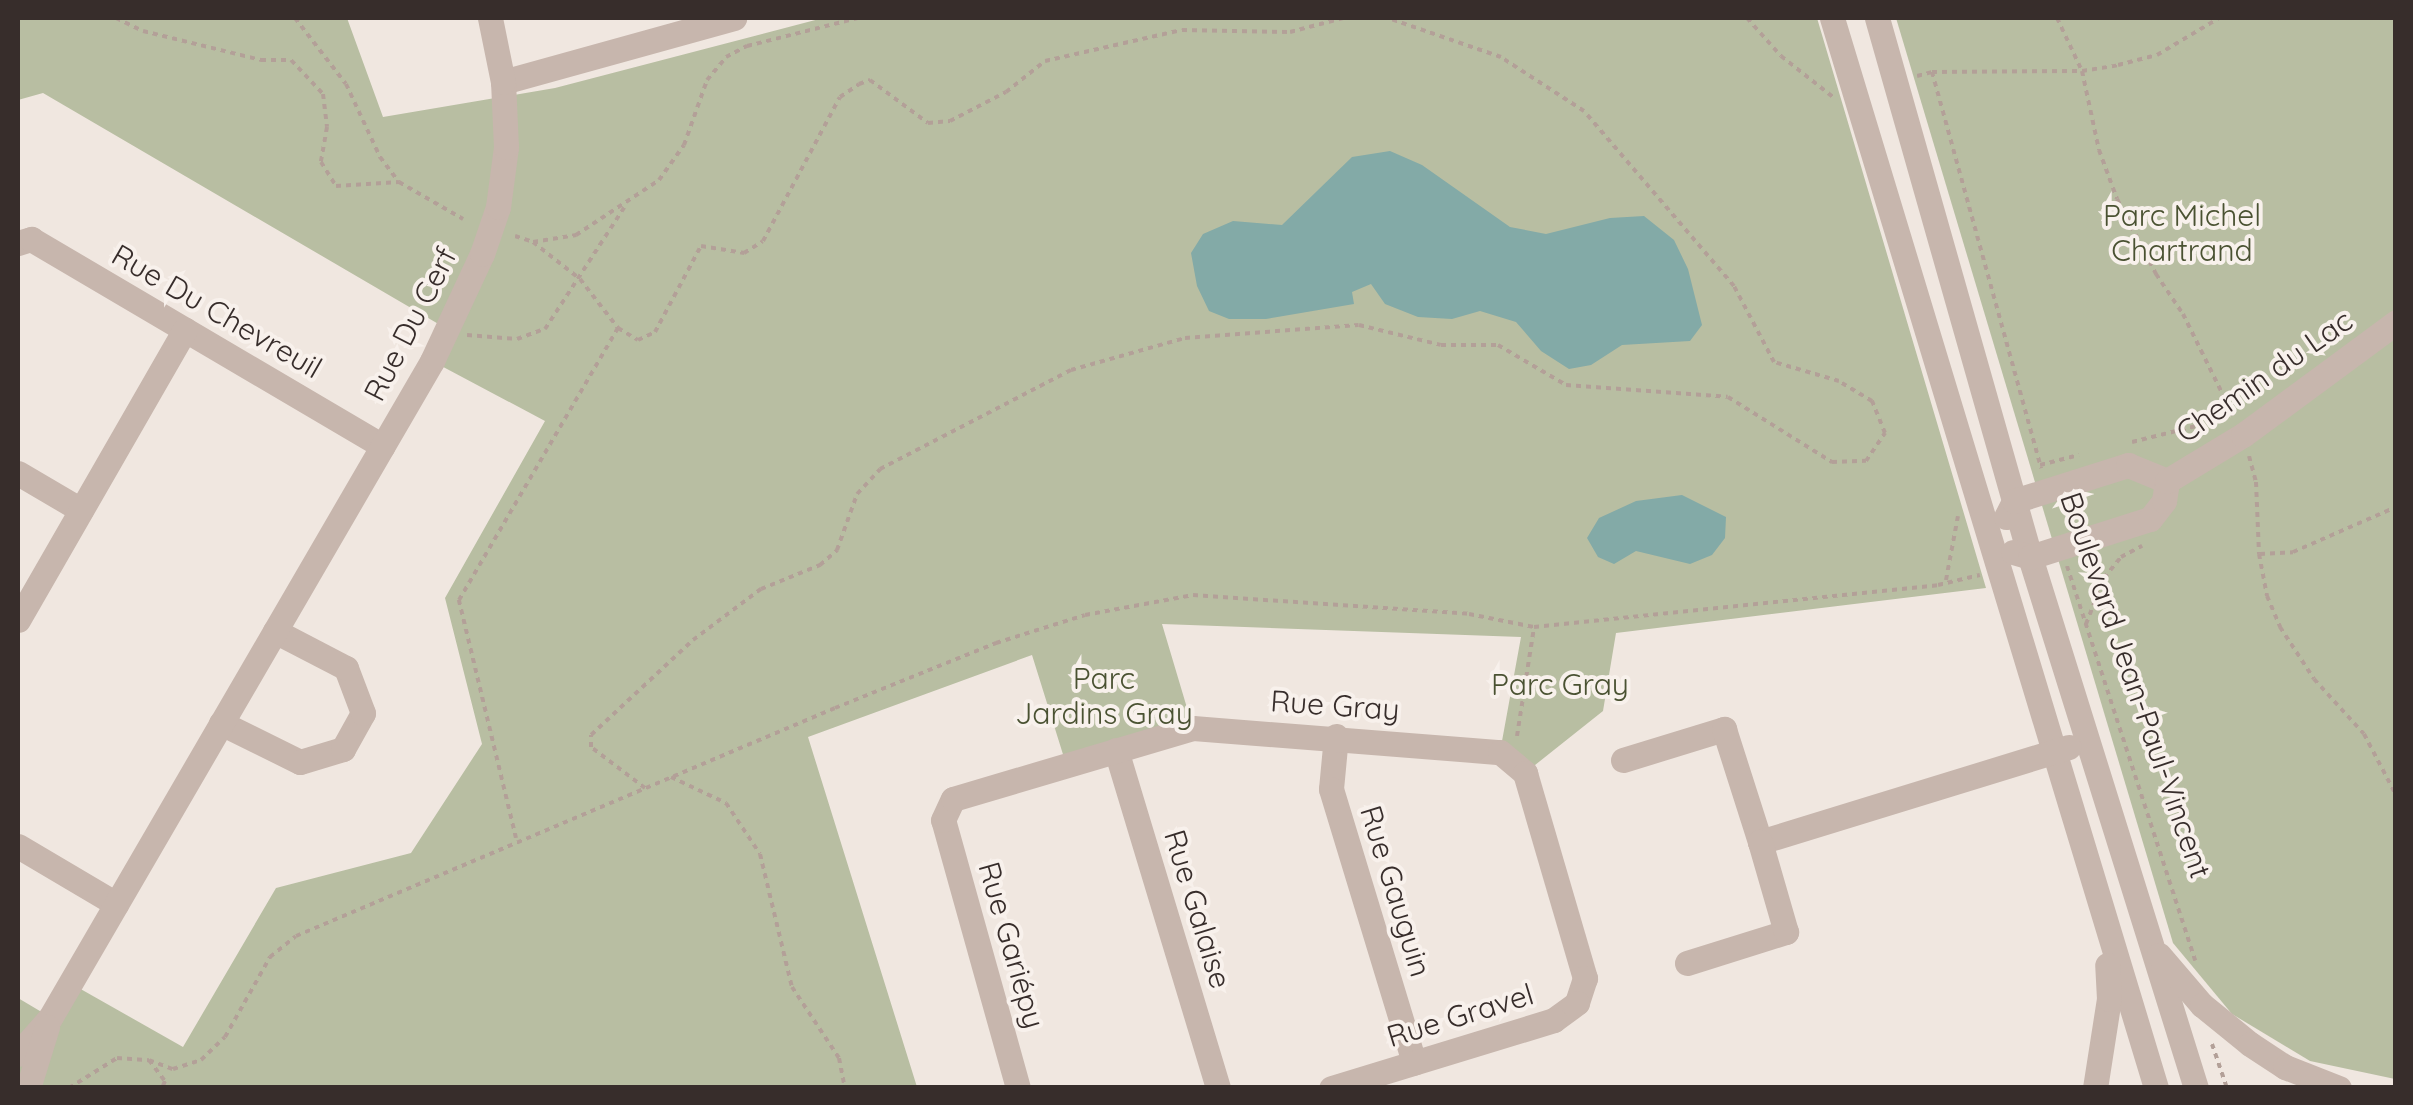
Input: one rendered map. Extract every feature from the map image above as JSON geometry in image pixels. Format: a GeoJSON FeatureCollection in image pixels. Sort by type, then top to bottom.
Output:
{"type":"FeatureCollection","features":[{"type":"Feature","properties":{"kind":"street","name":"Rue Du Cerf"},"geometry":{"type":"LineString","coordinates":[[18,1054],[50,1018],[448,329],[482,254],[498,206],[506,147],[503,82],[490,18]]}},
{"type":"Feature","properties":{"kind":"street"},"geometry":{"type":"LineString","coordinates":[[503,82],[734,18]]}},
{"type":"Feature","properties":{"kind":"street"},"geometry":{"type":"LineString","coordinates":[[1832,18],[2156,1088]]}},
{"type":"Feature","properties":{"kind":"street","name":"Boulevard Jean-Paul-Vincent"},"geometry":{"type":"LineString","coordinates":[[1877,18],[2041,553],[2088,741],[2196,1088]]}},
{"type":"Feature","properties":{"kind":"street","name":"Rue Du Chevreuil"},"geometry":{"type":"LineString","coordinates":[[18,242],[31,239],[382,446]]}},
{"type":"Feature","properties":{"kind":"street","name":"Chemin du Lac"},"geometry":{"type":"LineString","coordinates":[[2041,553],[2150,519],[2164,501],[2168,481],[2238,426],[2396,322]]}},
{"type":"Feature","properties":{"kind":"street"},"geometry":{"type":"LineString","coordinates":[[20,608],[185,330]]}},
{"type":"Feature","properties":{"kind":"street","name":"Chemin du Lac"},"geometry":{"type":"LineString","coordinates":[[2024,498],[2128,465],[2168,481]]}},
{"type":"Feature","properties":{"kind":"street"},"geometry":{"type":"LineString","coordinates":[[18,473],[81,510]]}},
{"type":"Feature","properties":{"kind":"street"},"geometry":{"type":"LineString","coordinates":[[1992,546],[2024,498]]}},
{"type":"Feature","properties":{"kind":"street"},"geometry":{"type":"LineString","coordinates":[[1992,546],[2041,553]]}},
{"type":"Feature","properties":{"kind":"street"},"geometry":{"type":"LineString","coordinates":[[221,723],[300,762],[344,749],[363,713],[346,668],[275,631]]}},
{"type":"Feature","properties":{"kind":"street","name":"Rue Gray"},"geometry":{"type":"LineString","coordinates":[[943,820],[954,799],[1192,728],[1336,736],[1500,752],[1512,760]]}},
{"type":"Feature","properties":{"kind":"street"},"geometry":{"type":"LineString","coordinates":[[1623,760],[1724,729],[1786,932],[1688,963]]}},
{"type":"Feature","properties":{"kind":"street","name":"Rue Gauguin"},"geometry":{"type":"LineString","coordinates":[[1336,736],[1331,789],[1414,1062]]}},
{"type":"Feature","properties":{"kind":"street"},"geometry":{"type":"LineString","coordinates":[[1760,842],[2088,741]]}},
{"type":"Feature","properties":{"kind":"street","name":"Rue Galaise"},"geometry":{"type":"LineString","coordinates":[[1116,750],[1218,1088]]}},
{"type":"Feature","properties":{"kind":"street","name":"Rue Gravel"},"geometry":{"type":"LineString","coordinates":[[1331,1088],[1554,1020],[1577,1003],[1585,978],[1525,773],[1512,760]]}},
{"type":"Feature","properties":{"kind":"street","name":"Rue Gariépy"},"geometry":{"type":"LineString","coordinates":[[943,820],[1018,1088]]}},
{"type":"Feature","properties":{"kind":"street"},"geometry":{"type":"LineString","coordinates":[[18,846],[116,904]]}},
{"type":"Feature","properties":{"kind":"street"},"geometry":{"type":"LineString","coordinates":[[2095,1088],[2110,999],[2104,920]]}},
{"type":"Feature","properties":{"kind":"street"},"geometry":{"type":"LineString","coordinates":[[2153,948],[2202,1005],[2286,1067],[2340,1088]]}},
{"type":"Feature","properties":{"kind":"street","name":"Rue Du Cerf"},"geometry":{"type":"LineString","coordinates":[[28,1088],[50,1018]]}},
{"type":"Feature","properties":{"kind":"path"},"geometry":{"type":"LineString","coordinates":[[116,18],[143,32],[261,60],[291,60],[323,94],[327,127],[322,162],[336,186],[399,182]]}},
{"type":"Feature","properties":{"kind":"path"},"geometry":{"type":"LineString","coordinates":[[295,18],[346,84],[380,156],[399,182],[462,219]]}},
{"type":"Feature","properties":{"kind":"path"},"geometry":{"type":"LineString","coordinates":[[533,242],[576,236],[659,180],[684,146],[707,80],[726,57],[747,46],[858,18]]}},
{"type":"Feature","properties":{"kind":"path"},"geometry":{"type":"LineString","coordinates":[[516,236],[533,242],[580,279],[618,328],[638,340],[655,332],[701,246],[744,253],[763,241],[840,97],[859,84],[870,80],[928,122],[950,121],[1006,92],[1045,61],[1182,30],[1290,32],[1343,18]]}},
{"type":"Feature","properties":{"kind":"path"},"geometry":{"type":"LineString","coordinates":[[644,788],[591,747],[592,735],[692,640],[761,589],[829,558],[837,550],[857,494],[880,469],[1071,370],[1185,338],[1359,326],[1441,346],[1498,345],[1566,385],[1728,397],[1832,462],[1866,461],[1885,433],[1872,401],[1839,381],[1774,362],[1734,286],[1584,110],[1501,57],[1388,18]]}},
{"type":"Feature","properties":{"kind":"path"},"geometry":{"type":"LineString","coordinates":[[1747,18],[1782,56],[1836,100]]}},
{"type":"Feature","properties":{"kind":"path"},"geometry":{"type":"LineString","coordinates":[[2057,18],[2082,72],[2099,150],[2116,198],[2156,274],[2183,314],[2238,426],[2256,482],[2267,596],[2280,627],[2314,679],[2364,734],[2396,795]]}},
{"type":"Feature","properties":{"kind":"path"},"geometry":{"type":"LineString","coordinates":[[2082,72],[2158,55],[2220,18]]}},
{"type":"Feature","properties":{"kind":"path","name":"Boulevard Jean-Paul-Vincent"},"geometry":{"type":"LineString","coordinates":[[2024,498],[2042,475],[2040,465],[1932,72],[2082,72]]}},
{"type":"Feature","properties":{"kind":"path"},"geometry":{"type":"LineString","coordinates":[[448,329],[480,338],[517,339],[545,329],[625,206]]}},
{"type":"Feature","properties":{"kind":"path"},"geometry":{"type":"LineString","coordinates":[[516,840],[458,600],[618,328]]}},
{"type":"Feature","properties":{"kind":"path"},"geometry":{"type":"LineString","coordinates":[[2130,443],[2238,426]]}},
{"type":"Feature","properties":{"kind":"path"},"geometry":{"type":"LineString","coordinates":[[2040,465],[2094,452]]}},
{"type":"Feature","properties":{"kind":"path"},"geometry":{"type":"LineString","coordinates":[[1946,580],[1960,504]]}},
{"type":"Feature","properties":{"kind":"path"},"geometry":{"type":"LineString","coordinates":[[2260,554],[2292,552],[2396,507]]}},
{"type":"Feature","properties":{"kind":"path","name":"Boulevard Jean-Paul-Vincent"},"geometry":{"type":"LineString","coordinates":[[2041,553],[2066,562],[2199,972],[2202,1005],[2227,1088]]}},
{"type":"Feature","properties":{"kind":"path"},"geometry":{"type":"LineString","coordinates":[[69,1088],[118,1058],[149,1060],[173,1069],[201,1060],[225,1037],[270,957],[296,936],[516,840],[996,643],[1086,615],[1194,595],[1469,614],[1534,627],[1938,586],[1946,580],[1985,574]]}},
{"type":"Feature","properties":{"kind":"path"},"geometry":{"type":"LineString","coordinates":[[1512,760],[1534,627]]}},
{"type":"Feature","properties":{"kind":"path"},"geometry":{"type":"LineString","coordinates":[[670,777],[726,803],[760,854],[792,987],[839,1058],[845,1088]]}},
{"type":"Feature","properties":{"kind":"path"},"geometry":{"type":"LineString","coordinates":[[149,1060],[166,1081],[162,1088]]}},
{"type":"Feature","properties":{"kind":"green space"},"geometry":{"type":"Polygon","coordinates":[[[18,18],[347,18],[383,117],[555,88],[823,18],[1817,18],[1986,588],[1616,633],[1603,711],[1525,773],[1500,752],[1521,637],[1162,624],[1193,728],[1066,764],[1032,655],[808,737],[917,1087],[18,1087],[18,998],[50,1017],[70,983],[183,1047],[276,888],[411,853],[482,744],[445,598],[545,421],[432,361],[447,329],[43,93],[18,100],[18,18]]]}},
{"type":"Feature","properties":{"kind":"green space","name":"Parc Michel Chartrand"},"geometry":{"type":"Polygon","coordinates":[[[1896,18],[2395,18],[2395,1079],[2310,1061],[2232,1014],[2173,943],[1896,18]]]}},
{"type":"Feature","properties":{"kind":"water"},"geometry":{"type":"Polygon","coordinates":[[[1390,151],[1422,165],[1510,227],[1546,234],[1610,218],[1644,216],[1674,240],[1688,269],[1702,325],[1690,341],[1622,345],[1591,365],[1569,369],[1541,351],[1516,322],[1480,311],[1452,319],[1418,317],[1385,304],[1371,284],[1352,292],[1354,304],[1266,319],[1229,319],[1209,311],[1197,286],[1191,253],[1203,234],[1233,221],[1282,225],[1352,157],[1390,151]]]}},
{"type":"Feature","properties":{"kind":"water"},"geometry":{"type":"Polygon","coordinates":[[[1682,495],[1726,517],[1725,538],[1712,555],[1690,564],[1636,551],[1614,564],[1598,557],[1587,538],[1599,518],[1636,501],[1682,495]]]}},
{"type":"Feature","properties":{"kind":"park label","name":"Parc Gray"},"geometry":{"type":"Point","coordinates":[1560,684]}},
{"type":"Feature","properties":{"kind":"park label","name":"Parc Jardins Gray"},"geometry":{"type":"Point","coordinates":[1104,695]}}]}
